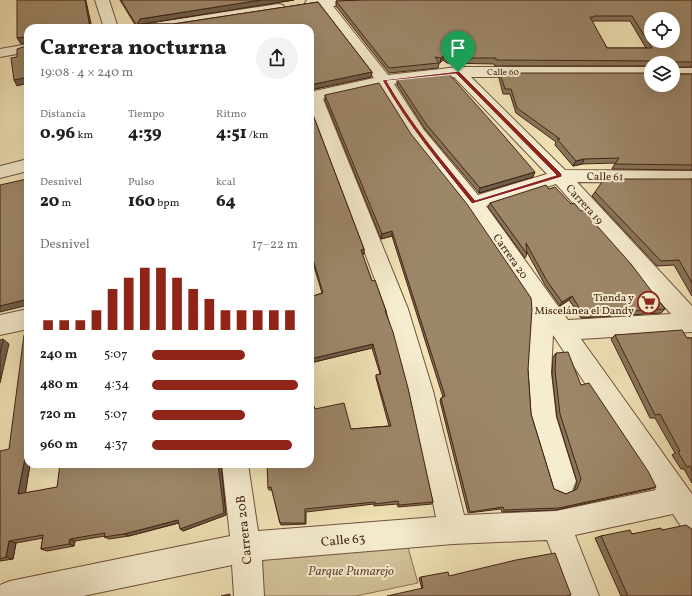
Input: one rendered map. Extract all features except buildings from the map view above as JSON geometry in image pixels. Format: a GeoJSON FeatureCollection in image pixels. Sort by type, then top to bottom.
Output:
{"type":"FeatureCollection","features":[{"type":"Feature","properties":{"kind":"street"},"geometry":{"type":"LineString","coordinates":[[102,0],[110,24]]}},
{"type":"Feature","properties":{"kind":"street"},"geometry":{"type":"LineString","coordinates":[[173,24],[323,1],[368,0]]}},
{"type":"Feature","properties":{"kind":"street","name":"Carrera 20"},"geometry":{"type":"LineString","coordinates":[[323,1],[384,80],[418,134],[474,203],[686,509]]}},
{"type":"Feature","properties":{"kind":"street"},"geometry":{"type":"LineString","coordinates":[[0,53],[24,49]]}},
{"type":"Feature","properties":{"kind":"street","name":"Calle 60"},"geometry":{"type":"LineString","coordinates":[[314,96],[384,80],[458,72],[644,72]]}},
{"type":"Feature","properties":{"kind":"street","name":"Carrera 19"},"geometry":{"type":"LineString","coordinates":[[458,72],[560,176],[692,322]]}},
{"type":"Feature","properties":{"kind":"street"},"geometry":{"type":"LineString","coordinates":[[680,73],[692,73]]}},
{"type":"Feature","properties":{"kind":"street"},"geometry":{"type":"LineString","coordinates":[[314,101],[397,309],[421,391],[453,530]]}},
{"type":"Feature","properties":{"kind":"street"},"geometry":{"type":"LineString","coordinates":[[0,172],[24,166]]}},
{"type":"Feature","properties":{"kind":"street","name":"Calle 61"},"geometry":{"type":"LineString","coordinates":[[474,203],[560,176],[692,177]]}},
{"type":"Feature","properties":{"kind":"street"},"geometry":{"type":"LineString","coordinates":[[543,301],[539,373],[543,417],[562,481]]}},
{"type":"Feature","properties":{"kind":"street"},"geometry":{"type":"LineString","coordinates":[[0,325],[24,320]]}},
{"type":"Feature","properties":{"kind":"street"},"geometry":{"type":"LineString","coordinates":[[563,330],[692,322]]}},
{"type":"Feature","properties":{"kind":"street","name":"Carrera 20B"},"geometry":{"type":"LineString","coordinates":[[236,468],[246,546],[249,596]]}},
{"type":"Feature","properties":{"kind":"street","name":"Calle 63"},"geometry":{"type":"LineString","coordinates":[[10,596],[246,546],[453,530],[556,525],[686,509]]}},
{"type":"Feature","properties":{"kind":"street"},"geometry":{"type":"LineString","coordinates":[[556,525],[584,596]]}},
{"type":"Feature","properties":{"kind":"green space","name":"Parque Pumarejo"},"geometry":{"type":"Polygon","coordinates":[[[406,540],[418,583],[356,596],[264,596],[261,554],[406,540]]]}},
{"type":"Feature","properties":{"kind":"place","name":"Tienda y Miscelánea el Dandy"},"geometry":{"type":"Point","coordinates":[649,303]}},
{"type":"Feature","properties":{"kind":"route"},"geometry":{"type":"LineString","coordinates":[[458,72],[560,176],[474,203],[418,134],[384,80],[458,72]]}}]}
